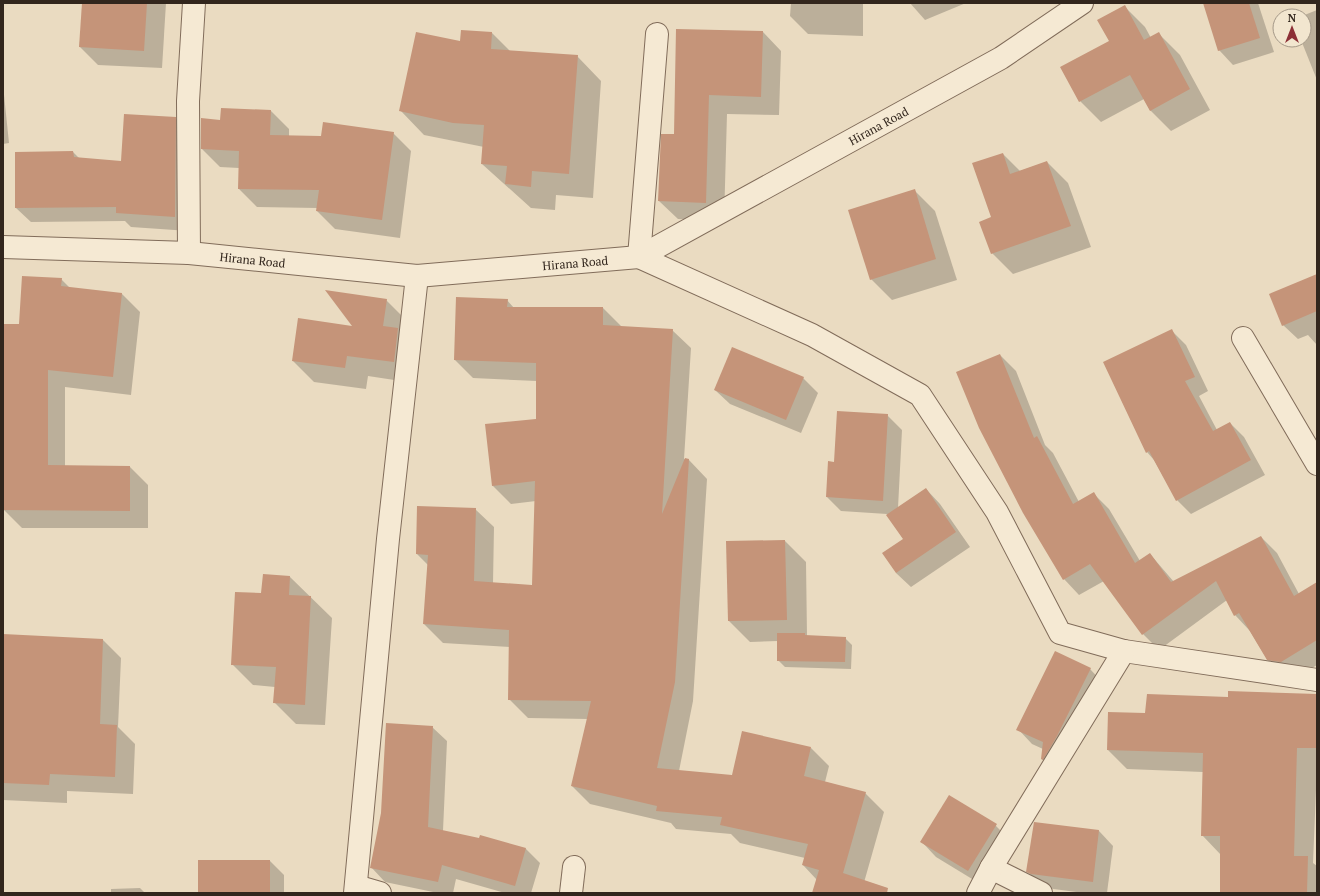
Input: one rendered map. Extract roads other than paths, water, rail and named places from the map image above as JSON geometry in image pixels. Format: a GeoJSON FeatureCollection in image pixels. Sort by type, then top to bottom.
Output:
{"type":"FeatureCollection","features":[{"type":"Feature","properties":{"kind":"street"},"geometry":{"type":"LineString","coordinates":[[189,253],[188,101],[194,3]]}},
{"type":"Feature","properties":{"kind":"street","name":"Hirana Road"},"geometry":{"type":"LineString","coordinates":[[3,247],[189,253],[417,276],[639,257],[1001,58],[1082,3]]}},
{"type":"Feature","properties":{"kind":"street"},"geometry":{"type":"LineString","coordinates":[[658,34],[639,257],[812,336],[920,394],[997,512],[1060,633],[1124,651],[1317,680]]}},
{"type":"Feature","properties":{"kind":"street"},"geometry":{"type":"LineString","coordinates":[[380,893],[355,890],[388,539],[417,276]]}},
{"type":"Feature","properties":{"kind":"street"},"geometry":{"type":"LineString","coordinates":[[1243,338],[1317,464]]}},
{"type":"Feature","properties":{"kind":"street"},"geometry":{"type":"LineString","coordinates":[[978,893],[991,868],[1124,651]]}},
{"type":"Feature","properties":{"kind":"street"},"geometry":{"type":"LineString","coordinates":[[572,893],[574,868]]}},
{"type":"Feature","properties":{"kind":"street"},"geometry":{"type":"LineString","coordinates":[[991,868],[1041,893]]}}]}
